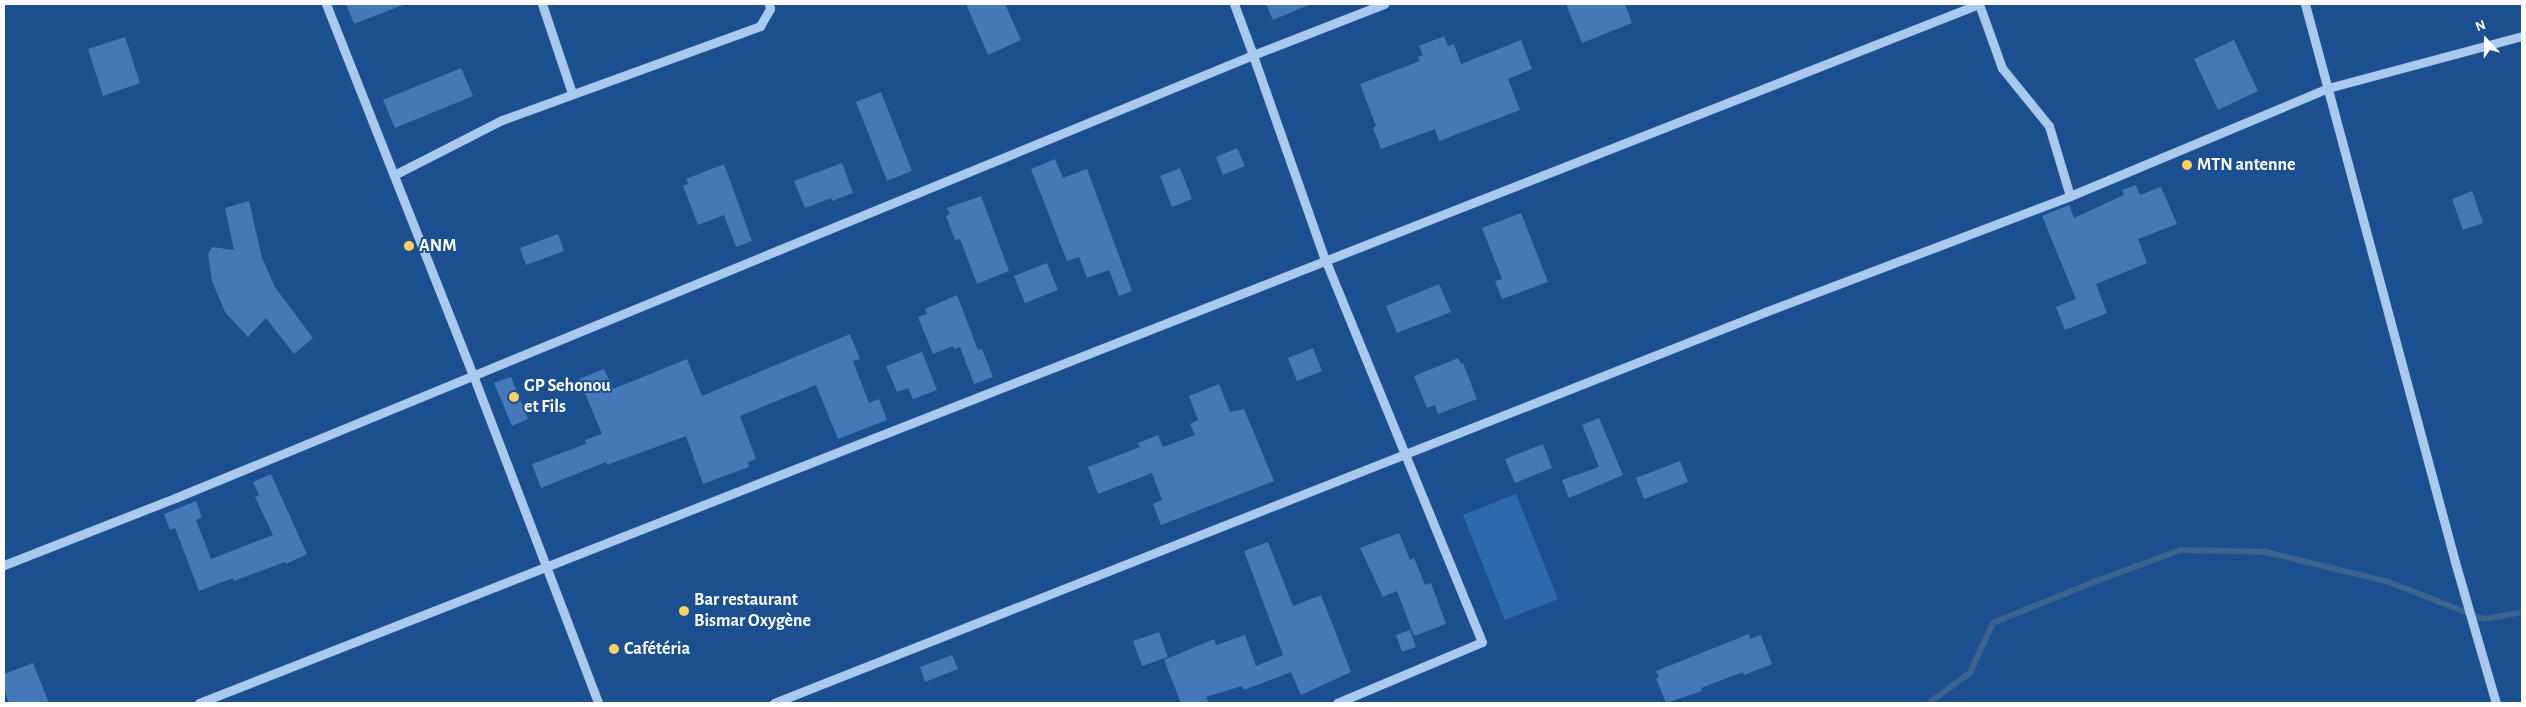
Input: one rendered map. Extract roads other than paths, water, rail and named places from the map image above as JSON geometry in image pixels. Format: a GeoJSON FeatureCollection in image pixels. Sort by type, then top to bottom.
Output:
{"type":"FeatureCollection","features":[{"type":"Feature","properties":{"kind":"street"},"geometry":{"type":"LineString","coordinates":[[326,4],[473,374],[598,703]]}},
{"type":"Feature","properties":{"kind":"street"},"geometry":{"type":"LineString","coordinates":[[542,4],[572,93]]}},
{"type":"Feature","properties":{"kind":"street"},"geometry":{"type":"LineString","coordinates":[[394,175],[502,120],[760,26],[770,9],[769,4]]}},
{"type":"Feature","properties":{"kind":"street"},"geometry":{"type":"LineString","coordinates":[[1234,4],[1325,260],[1482,642],[1337,703]]}},
{"type":"Feature","properties":{"kind":"street"},"geometry":{"type":"LineString","coordinates":[[4,565],[175,498],[1253,55],[1384,4]]}},
{"type":"Feature","properties":{"kind":"street"},"geometry":{"type":"LineString","coordinates":[[199,703],[1979,4],[2002,68],[2049,126],[2070,196]]}},
{"type":"Feature","properties":{"kind":"street"},"geometry":{"type":"LineString","coordinates":[[2305,4],[2455,562],[2470,607],[2496,703]]}},
{"type":"Feature","properties":{"kind":"street"},"geometry":{"type":"LineString","coordinates":[[774,703],[1765,312],[2070,196],[2328,88],[2522,36]]}},
{"type":"Feature","properties":{"kind":"waterway"},"geometry":{"type":"LineString","coordinates":[[1929,703],[1970,673],[1993,623],[2099,580],[2181,550],[2266,552],[2389,582],[2484,619],[2522,612]]}},
{"type":"Feature","properties":{"kind":"place","name":"MTN antenne"},"geometry":{"type":"Point","coordinates":[2187,165]}},
{"type":"Feature","properties":{"kind":"place","name":"ANM"},"geometry":{"type":"Point","coordinates":[409,246]}},
{"type":"Feature","properties":{"kind":"place","name":"GP Sehonou et Fils"},"geometry":{"type":"Point","coordinates":[514,397]}},
{"type":"Feature","properties":{"kind":"place","name":"Bar restaurant Bismar Oxygène"},"geometry":{"type":"Point","coordinates":[684,611]}},
{"type":"Feature","properties":{"kind":"place","name":"Cafétéria"},"geometry":{"type":"Point","coordinates":[614,649]}}]}
